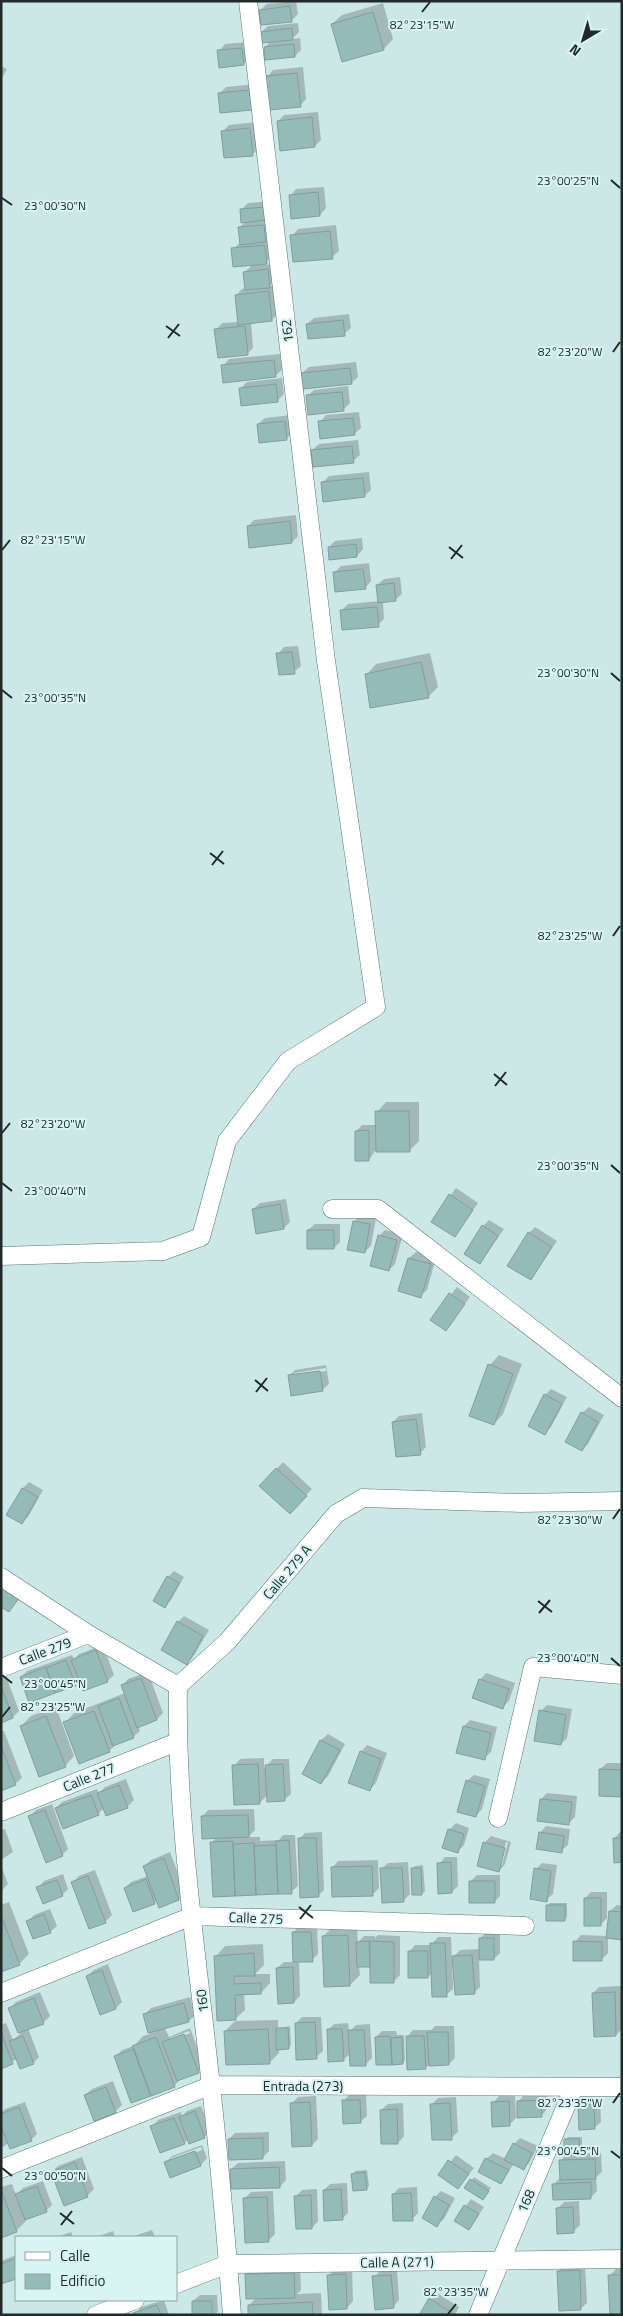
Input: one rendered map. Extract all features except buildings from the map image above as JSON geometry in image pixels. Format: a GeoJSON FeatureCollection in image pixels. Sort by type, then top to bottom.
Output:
{"type":"FeatureCollection","features":[{"type":"Feature","properties":{"kind":"street","name":"162"},"geometry":{"type":"LineString","coordinates":[[1,1256],[163,1251],[201,1237],[227,1141],[288,1061],[376,1007],[326,661],[248,1]]}},
{"type":"Feature","properties":{"kind":"street"},"geometry":{"type":"LineString","coordinates":[[332,1209],[378,1209],[622,1398]]}},
{"type":"Feature","properties":{"kind":"street","name":"Calle 279 A"},"geometry":{"type":"LineString","coordinates":[[178,1686],[227,1642],[336,1514],[363,1498],[521,1503],[622,1501]]}},
{"type":"Feature","properties":{"kind":"street"},"geometry":{"type":"LineString","coordinates":[[1,1576],[88,1634],[178,1686]]}},
{"type":"Feature","properties":{"kind":"street","name":"Calle 279"},"geometry":{"type":"LineString","coordinates":[[1,1668],[88,1634]]}},
{"type":"Feature","properties":{"kind":"street"},"geometry":{"type":"LineString","coordinates":[[498,1818],[533,1667],[622,1675]]}},
{"type":"Feature","properties":{"kind":"street","name":"160"},"geometry":{"type":"LineString","coordinates":[[178,1686],[177,1742],[192,1916],[212,2085],[232,2315]]}},
{"type":"Feature","properties":{"kind":"street","name":"Calle 277"},"geometry":{"type":"LineString","coordinates":[[1,1812],[177,1742]]}},
{"type":"Feature","properties":{"kind":"street","name":"Calle 275"},"geometry":{"type":"LineString","coordinates":[[1,1993],[192,1916],[525,1926]]}},
{"type":"Feature","properties":{"kind":"street","name":"Entrada (273)"},"geometry":{"type":"LineString","coordinates":[[1,2169],[212,2085],[622,2087]]}},
{"type":"Feature","properties":{"kind":"street","name":"168"},"geometry":{"type":"LineString","coordinates":[[478,2315],[574,2087]]}},
{"type":"Feature","properties":{"kind":"street","name":"Calle A (271)"},"geometry":{"type":"LineString","coordinates":[[178,2283],[228,2264],[622,2259]]}},
{"type":"Feature","properties":{"kind":"street"},"geometry":{"type":"LineString","coordinates":[[96,2315],[132,2301]]}}]}
